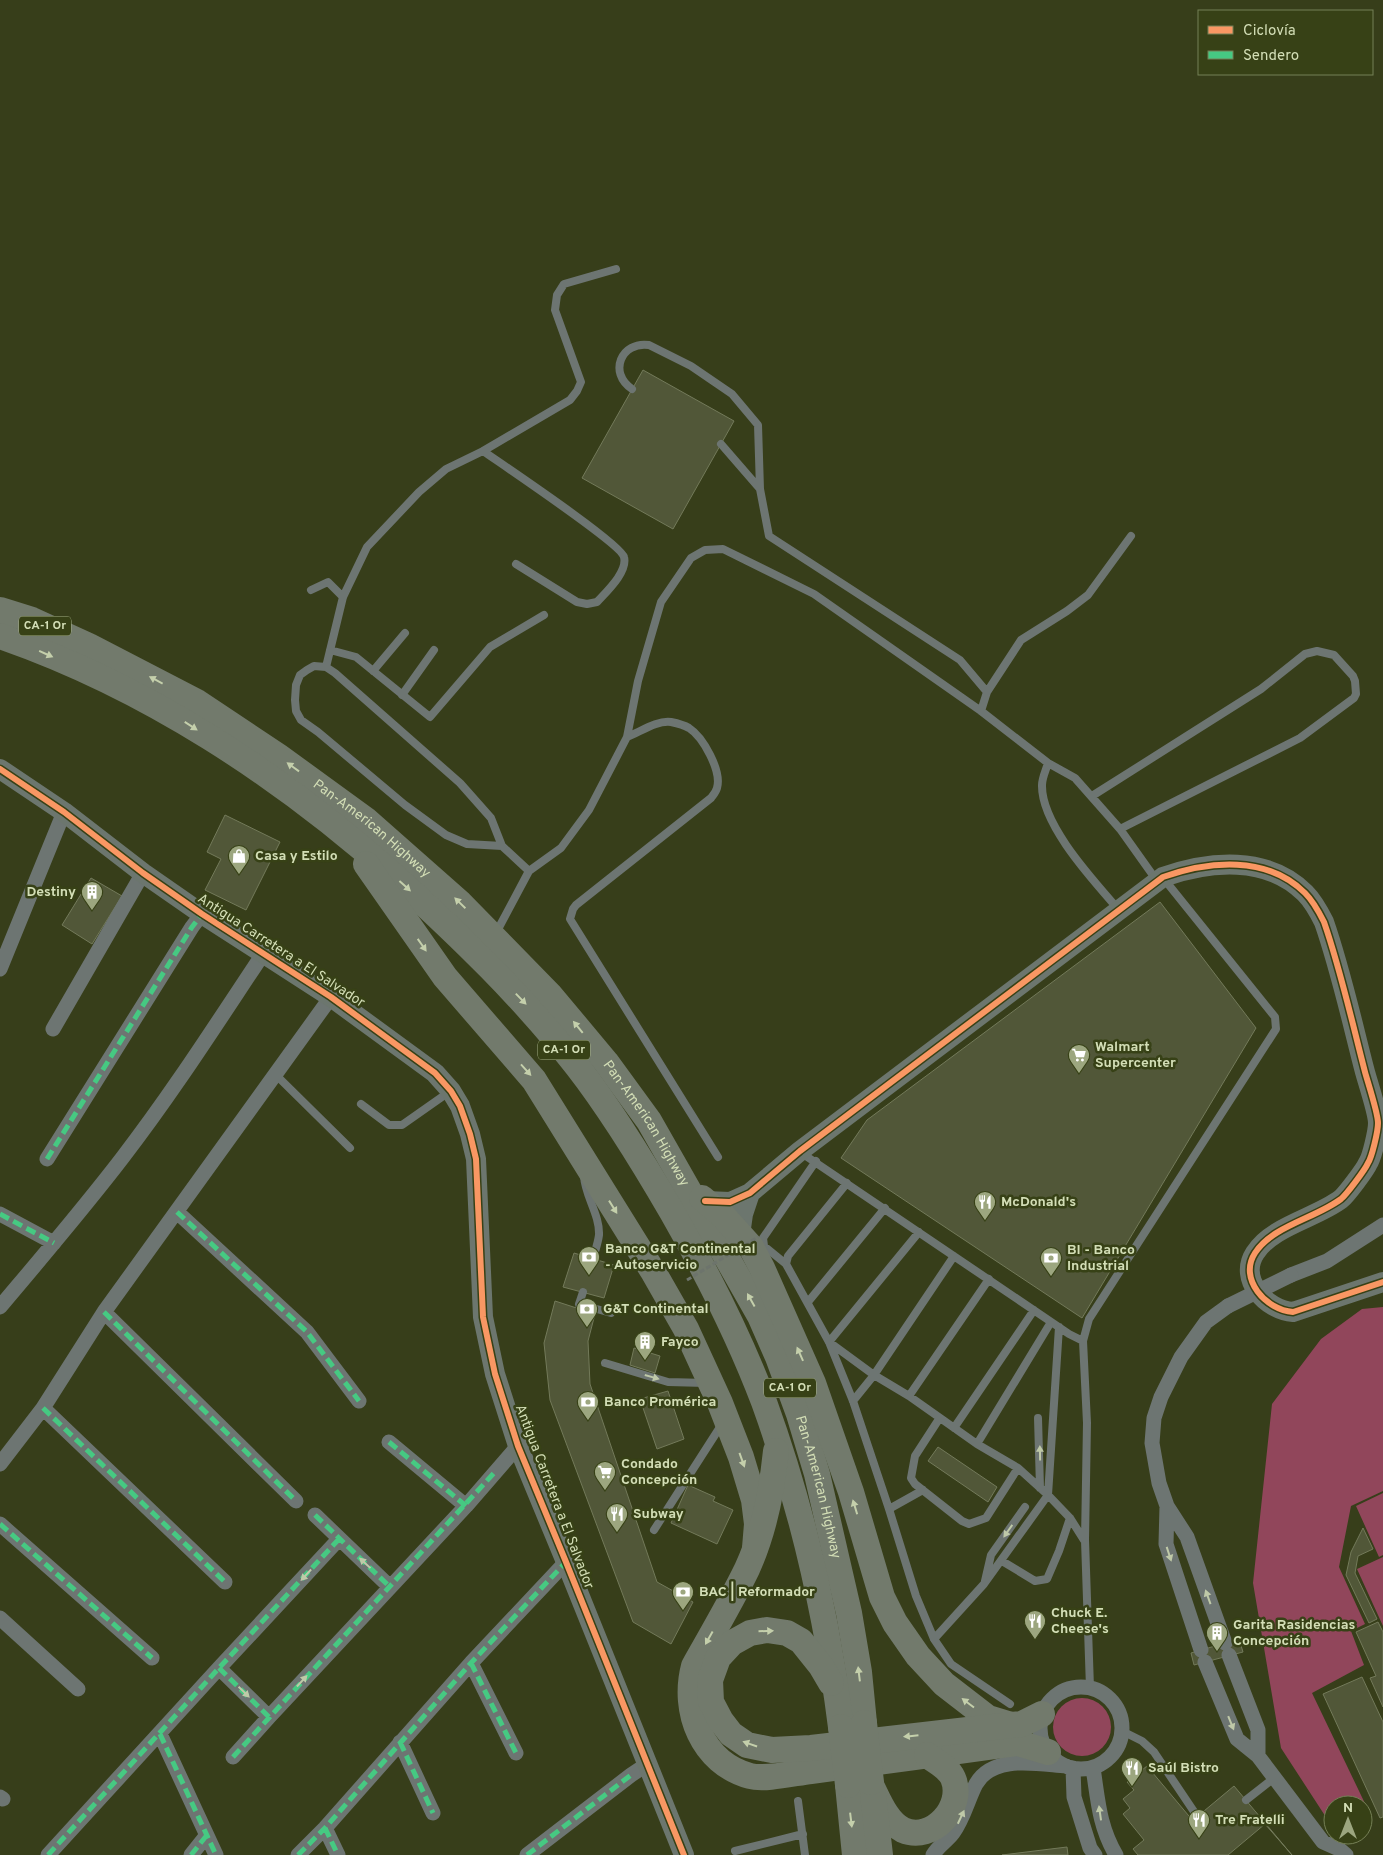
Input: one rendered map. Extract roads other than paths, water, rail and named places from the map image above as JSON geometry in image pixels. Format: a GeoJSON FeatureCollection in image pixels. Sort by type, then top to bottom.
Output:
{"type":"FeatureCollection","features":[{"type":"Feature","properties":{"kind":"highway","name":"Pan-American Highway"},"geometry":{"type":"LineString","coordinates":[[0,610],[32,620],[89,646],[197,702],[278,756],[366,820],[460,903],[550,995],[606,1062],[649,1121],[760,1316],[778,1357],[799,1414],[817,1474],[849,1613],[858,1672],[852,1725]]}},
{"type":"Feature","properties":{"kind":"highway","name":"Pan-American Highway"},"geometry":{"type":"LineString","coordinates":[[0,636],[29,646],[97,676],[183,722],[274,781],[344,833],[426,906],[489,967],[526,1005],[584,1076],[654,1180],[707,1275],[763,1401],[818,1586],[837,1693],[852,1725],[880,1855]]}},
{"type":"Feature","properties":{"kind":"highway"},"geometry":{"type":"LineString","coordinates":[[344,833],[445,977],[534,1080],[654,1273],[686,1329],[726,1418],[748,1476],[757,1524],[756,1548]]}},
{"type":"Feature","properties":{"kind":"highway"},"geometry":{"type":"LineString","coordinates":[[684,1182],[749,1236],[751,1247],[813,1383],[867,1544],[882,1598],[895,1623],[918,1656],[944,1684],[966,1702],[988,1718],[1011,1714]]}},
{"type":"Feature","properties":{"kind":"highway"},"geometry":{"type":"LineString","coordinates":[[777,1443],[768,1503],[756,1548],[747,1570],[694,1666],[691,1677],[692,1714],[698,1731],[710,1750],[725,1764],[751,1776],[768,1776],[1018,1743],[1062,1762]]}},
{"type":"Feature","properties":{"kind":"highway"},"geometry":{"type":"LineString","coordinates":[[849,1613],[867,1544]]}},
{"type":"Feature","properties":{"kind":"highway"},"geometry":{"type":"LineString","coordinates":[[837,1693],[821,1666],[800,1641],[787,1633],[768,1630],[750,1633],[732,1643],[718,1658],[710,1680],[711,1702],[721,1721],[731,1734],[747,1745],[772,1750],[811,1748],[1011,1714]]}},
{"type":"Feature","properties":{"kind":"highway"},"geometry":{"type":"LineString","coordinates":[[1011,1714],[1022,1724],[1042,1714]]}},
{"type":"Feature","properties":{"kind":"highway"},"geometry":{"type":"LineString","coordinates":[[864,1784],[888,1816],[903,1829],[915,1832],[927,1830],[940,1824],[949,1813],[954,1803],[956,1792],[953,1778],[946,1768],[927,1755]]}},
{"type":"Feature","properties":{"kind":"highway","name":"Pan-American Highway"},"geometry":{"type":"LineString","coordinates":[[856,1855],[864,1784]]}},
{"type":"Feature","properties":{"kind":"street","name":"Antigua Carretera a El Salvador"},"geometry":{"type":"LineString","coordinates":[[0,769],[64,812],[143,873],[202,914],[331,997],[435,1073],[451,1091],[460,1106],[476,1159],[483,1317],[495,1374],[518,1446],[684,1855]]}},
{"type":"Feature","properties":{"kind":"street"},"geometry":{"type":"LineString","coordinates":[[0,969],[64,812]]}},
{"type":"Feature","properties":{"kind":"street"},"geometry":{"type":"LineString","coordinates":[[705,1201],[730,1202],[750,1193],[808,1156],[1119,910],[1160,880],[1186,869],[1238,863],[1269,870],[1293,883],[1306,894],[1324,922],[1378,1122],[1369,1163],[1342,1199],[1279,1232],[1264,1242],[1254,1253],[1250,1266],[1251,1278],[1258,1292],[1267,1302],[1279,1310],[1293,1312],[1383,1282]]}},
{"type":"Feature","properties":{"kind":"street"},"geometry":{"type":"LineString","coordinates":[[53,1029],[143,873]]}},
{"type":"Feature","properties":{"kind":"street"},"geometry":{"type":"LineString","coordinates":[[47,1159],[192,927],[202,914]]}},
{"type":"Feature","properties":{"kind":"street"},"geometry":{"type":"LineString","coordinates":[[0,1307],[124,1156],[186,1070],[263,954]]}},
{"type":"Feature","properties":{"kind":"street"},"geometry":{"type":"LineString","coordinates":[[0,1464],[43,1408],[104,1312],[331,997]]}},
{"type":"Feature","properties":{"kind":"street"},"geometry":{"type":"LineString","coordinates":[[749,1236],[743,1214],[750,1193]]}},
{"type":"Feature","properties":{"kind":"street"},"geometry":{"type":"LineString","coordinates":[[177,1212],[307,1332],[359,1401]]}},
{"type":"Feature","properties":{"kind":"street"},"geometry":{"type":"LineString","coordinates":[[0,1214],[54,1243]]}},
{"type":"Feature","properties":{"kind":"street"},"geometry":{"type":"LineString","coordinates":[[1258,1756],[1258,1730],[1187,1537],[1167,1506],[1158,1482],[1152,1443],[1154,1418],[1161,1397],[1181,1357],[1206,1322],[1228,1306],[1291,1275],[1327,1261],[1383,1225]]}},
{"type":"Feature","properties":{"kind":"street"},"geometry":{"type":"LineString","coordinates":[[104,1312],[296,1501]]}},
{"type":"Feature","properties":{"kind":"street"},"geometry":{"type":"LineString","coordinates":[[43,1408],[225,1582]]}},
{"type":"Feature","properties":{"kind":"street"},"geometry":{"type":"LineString","coordinates":[[389,1442],[466,1506]]}},
{"type":"Feature","properties":{"kind":"street"},"geometry":{"type":"LineString","coordinates":[[233,1757],[466,1506],[518,1446]]}},
{"type":"Feature","properties":{"kind":"street"},"geometry":{"type":"LineString","coordinates":[[1167,1506],[1166,1544],[1203,1656],[1237,1739],[1258,1756],[1323,1849],[1339,1849],[1346,1855]]}},
{"type":"Feature","properties":{"kind":"street"},"geometry":{"type":"LineString","coordinates":[[314,1515],[390,1587]]}},
{"type":"Feature","properties":{"kind":"street"},"geometry":{"type":"LineString","coordinates":[[0,1524],[152,1658]]}},
{"type":"Feature","properties":{"kind":"street"},"geometry":{"type":"LineString","coordinates":[[48,1855],[219,1668],[340,1540]]}},
{"type":"Feature","properties":{"kind":"street"},"geometry":{"type":"LineString","coordinates":[[298,1855],[325,1828],[470,1663],[566,1562]]}},
{"type":"Feature","properties":{"kind":"street"},"geometry":{"type":"LineString","coordinates":[[0,1618],[78,1689]]}},
{"type":"Feature","properties":{"kind":"street"},"geometry":{"type":"LineString","coordinates":[[470,1663],[516,1753]]}},
{"type":"Feature","properties":{"kind":"street"},"geometry":{"type":"LineString","coordinates":[[219,1668],[269,1717]]}},
{"type":"Feature","properties":{"kind":"street"},"geometry":{"type":"LineString","coordinates":[[1219,1694],[1241,1686]]}},
{"type":"Feature","properties":{"kind":"street"},"geometry":{"type":"LineString","coordinates":[[933,1855],[937,1848],[953,1833],[977,1782],[992,1769],[1002,1765],[1062,1762],[1093,1768],[1114,1754],[1120,1743],[1122,1719],[1114,1704],[1101,1692],[1090,1688],[1073,1689],[1056,1696],[1042,1714],[1041,1734],[1062,1762],[1088,1842],[1095,1855]]}},
{"type":"Feature","properties":{"kind":"street"},"geometry":{"type":"LineString","coordinates":[[160,1734],[216,1855]]}},
{"type":"Feature","properties":{"kind":"street"},"geometry":{"type":"LineString","coordinates":[[400,1742],[433,1813]]}},
{"type":"Feature","properties":{"kind":"street"},"geometry":{"type":"LineString","coordinates":[[527,1855],[630,1775],[646,1765]]}},
{"type":"Feature","properties":{"kind":"street"},"geometry":{"type":"LineString","coordinates":[[1093,1768],[1101,1823],[1116,1855]]}},
{"type":"Feature","properties":{"kind":"street"},"geometry":{"type":"LineString","coordinates":[[325,1828],[338,1855]]}},
{"type":"Feature","properties":{"kind":"street"},"geometry":{"type":"LineString","coordinates":[[190,1855],[207,1836]]}},
{"type":"Feature","properties":{"kind":"lane"},"geometry":{"type":"LineString","coordinates":[[326,667],[343,598],[368,546],[419,492],[446,469],[484,451],[570,400],[577,391],[581,382],[555,310],[557,296],[564,284],[616,268]]}},
{"type":"Feature","properties":{"kind":"lane"},"geometry":{"type":"LineString","coordinates":[[632,389],[621,378],[620,362],[628,349],[644,344],[691,366],[732,394],[758,424],[760,489],[769,536],[960,660],[987,692]]}},
{"type":"Feature","properties":{"kind":"lane"},"geometry":{"type":"LineString","coordinates":[[721,444],[760,489]]}},
{"type":"Feature","properties":{"kind":"lane"},"geometry":{"type":"LineString","coordinates":[[484,451],[587,525],[621,551],[624,558],[624,566],[614,583],[598,602],[586,604],[577,602],[516,564]]}},
{"type":"Feature","properties":{"kind":"lane"},"geometry":{"type":"LineString","coordinates":[[981,711],[987,692],[1021,640],[1067,611],[1088,595],[1130,536]]}},
{"type":"Feature","properties":{"kind":"lane"},"geometry":{"type":"LineString","coordinates":[[494,938],[529,871],[561,848],[589,810],[628,737],[638,681],[661,602],[691,558],[705,550],[723,549],[814,594],[981,711],[1048,763],[1075,778],[1120,829],[1160,880],[1275,1017],[1276,1029],[1089,1319],[1083,1341],[1087,1423],[1085,1540],[1090,1688]]}},
{"type":"Feature","properties":{"kind":"lane"},"geometry":{"type":"LineString","coordinates":[[311,590],[328,582],[343,598]]}},
{"type":"Feature","properties":{"kind":"lane"},"geometry":{"type":"LineString","coordinates":[[330,650],[356,657],[428,717],[431,716],[490,647],[544,615]]}},
{"type":"Feature","properties":{"kind":"lane"},"geometry":{"type":"LineString","coordinates":[[373,671],[405,633]]}},
{"type":"Feature","properties":{"kind":"lane"},"geometry":{"type":"LineString","coordinates":[[402,695],[434,650]]}},
{"type":"Feature","properties":{"kind":"lane"},"geometry":{"type":"LineString","coordinates":[[1092,796],[1261,689],[1305,654],[1316,651],[1334,655],[1353,676],[1356,686],[1354,698],[1300,738],[1120,829]]}},
{"type":"Feature","properties":{"kind":"lane"},"geometry":{"type":"LineString","coordinates":[[502,846],[468,844],[446,835],[405,805],[301,720],[296,711],[295,700],[296,685],[300,675],[314,666],[326,667],[335,673],[460,783],[491,818],[502,846],[529,871]]}},
{"type":"Feature","properties":{"kind":"lane"},"geometry":{"type":"LineString","coordinates":[[628,737],[668,722],[688,727],[698,735],[706,747],[716,769],[718,787],[711,798],[576,905],[570,919],[718,1157]]}},
{"type":"Feature","properties":{"kind":"lane"},"geometry":{"type":"LineString","coordinates":[[1048,763],[1042,785],[1047,812],[1074,855],[1119,910]]}},
{"type":"Feature","properties":{"kind":"lane"},"geometry":{"type":"LineString","coordinates":[[276,1075],[350,1148]]}},
{"type":"Feature","properties":{"kind":"lane"},"geometry":{"type":"LineString","coordinates":[[361,1104],[389,1125],[402,1125],[451,1091]]}},
{"type":"Feature","properties":{"kind":"lane"},"geometry":{"type":"LineString","coordinates":[[582,1156],[584,1186],[598,1227],[598,1241],[593,1259]]}},
{"type":"Feature","properties":{"kind":"lane"},"geometry":{"type":"LineString","coordinates":[[1011,1714],[951,1664],[934,1639],[916,1596],[854,1401],[829,1342],[786,1264],[764,1246],[763,1238],[808,1156],[1058,1327],[1083,1341]]}},
{"type":"Feature","properties":{"kind":"lane"},"geometry":{"type":"LineString","coordinates":[[786,1264],[788,1256],[847,1183]]}},
{"type":"Feature","properties":{"kind":"lane"},"geometry":{"type":"LineString","coordinates":[[808,1302],[885,1208]]}},
{"type":"Feature","properties":{"kind":"lane"},"geometry":{"type":"LineString","coordinates":[[829,1342],[919,1232]]}},
{"type":"Feature","properties":{"kind":"lane"},"geometry":{"type":"LineString","coordinates":[[854,1401],[874,1375],[954,1256]]}},
{"type":"Feature","properties":{"kind":"lane"},"geometry":{"type":"LineString","coordinates":[[909,1396],[988,1279]]}},
{"type":"Feature","properties":{"kind":"lane"},"geometry":{"type":"LineString","coordinates":[[583,1292],[579,1304],[611,1313]]}},
{"type":"Feature","properties":{"kind":"lane"},"geometry":{"type":"LineString","coordinates":[[954,1428],[1034,1310]]}},
{"type":"Feature","properties":{"kind":"lane"},"geometry":{"type":"LineString","coordinates":[[977,1444],[1051,1322]]}},
{"type":"Feature","properties":{"kind":"lane"},"geometry":{"type":"LineString","coordinates":[[934,1639],[984,1584],[1048,1495],[1058,1327]]}},
{"type":"Feature","properties":{"kind":"lane"},"geometry":{"type":"LineString","coordinates":[[829,1342],[874,1375],[909,1396],[977,1444],[1018,1468],[1070,1518],[1085,1540]]}},
{"type":"Feature","properties":{"kind":"lane"},"geometry":{"type":"LineString","coordinates":[[605,1363],[668,1382],[711,1384]]}},
{"type":"Feature","properties":{"kind":"lane"},"geometry":{"type":"LineString","coordinates":[[654,1530],[726,1418]]}},
{"type":"Feature","properties":{"kind":"lane"},"geometry":{"type":"LineString","coordinates":[[940,1418],[915,1456],[912,1478],[915,1484],[962,1522],[969,1524],[986,1518],[1018,1468]]}},
{"type":"Feature","properties":{"kind":"lane"},"geometry":{"type":"LineString","coordinates":[[1038,1418],[1040,1488]]}},
{"type":"Feature","properties":{"kind":"lane"},"geometry":{"type":"LineString","coordinates":[[889,1509],[923,1490]]}},
{"type":"Feature","properties":{"kind":"lane"},"geometry":{"type":"LineString","coordinates":[[984,1584],[991,1555],[1025,1507]]}},
{"type":"Feature","properties":{"kind":"lane"},"geometry":{"type":"LineString","coordinates":[[1002,1561],[1035,1581],[1047,1579],[1070,1518]]}},
{"type":"Feature","properties":{"kind":"lane"},"geometry":{"type":"LineString","coordinates":[[1122,1731],[1142,1741],[1154,1752],[1203,1825]]}},
{"type":"Feature","properties":{"kind":"lane"},"geometry":{"type":"LineString","coordinates":[[1246,1800],[1274,1778]]}},
{"type":"Feature","properties":{"kind":"lane"},"geometry":{"type":"LineString","coordinates":[[798,1802],[805,1855]]}},
{"type":"Feature","properties":{"kind":"lane"},"geometry":{"type":"LineString","coordinates":[[735,1851],[803,1834]]}},
{"type":"Feature","properties":{"kind":"place","name":"Casa y Estilo"},"geometry":{"type":"Point","coordinates":[239,875]}},
{"type":"Feature","properties":{"kind":"place","name":"Destiny"},"geometry":{"type":"Point","coordinates":[92,911]}},
{"type":"Feature","properties":{"kind":"place","name":"Walmart Supercenter"},"geometry":{"type":"Point","coordinates":[1079,1074]}},
{"type":"Feature","properties":{"kind":"place","name":"McDonald's"},"geometry":{"type":"Point","coordinates":[985,1221]}},
{"type":"Feature","properties":{"kind":"place","name":"Banco G&T Continental - Autoservicio"},"geometry":{"type":"Point","coordinates":[589,1276]}},
{"type":"Feature","properties":{"kind":"place","name":"BI - Banco Industrial"},"geometry":{"type":"Point","coordinates":[1051,1277]}},
{"type":"Feature","properties":{"kind":"place","name":"G&T Continental"},"geometry":{"type":"Point","coordinates":[587,1328]}},
{"type":"Feature","properties":{"kind":"place","name":"Fayco"},"geometry":{"type":"Point","coordinates":[645,1361]}},
{"type":"Feature","properties":{"kind":"place","name":"Banco Promérica"},"geometry":{"type":"Point","coordinates":[588,1421]}},
{"type":"Feature","properties":{"kind":"place","name":"Condado Concepción"},"geometry":{"type":"Point","coordinates":[605,1491]}},
{"type":"Feature","properties":{"kind":"place","name":"Subway"},"geometry":{"type":"Point","coordinates":[617,1533]}},
{"type":"Feature","properties":{"kind":"place","name":"BAC | Reformador"},"geometry":{"type":"Point","coordinates":[683,1611]}},
{"type":"Feature","properties":{"kind":"place","name":"Chuck E. Cheese's"},"geometry":{"type":"Point","coordinates":[1035,1640]}},
{"type":"Feature","properties":{"kind":"place","name":"Garita Rasidencias Concepción"},"geometry":{"type":"Point","coordinates":[1217,1652]}},
{"type":"Feature","properties":{"kind":"place","name":"Saúl Bistro"},"geometry":{"type":"Point","coordinates":[1132,1787]}},
{"type":"Feature","properties":{"kind":"place","name":"Tre Fratelli"},"geometry":{"type":"Point","coordinates":[1199,1839]}}]}
